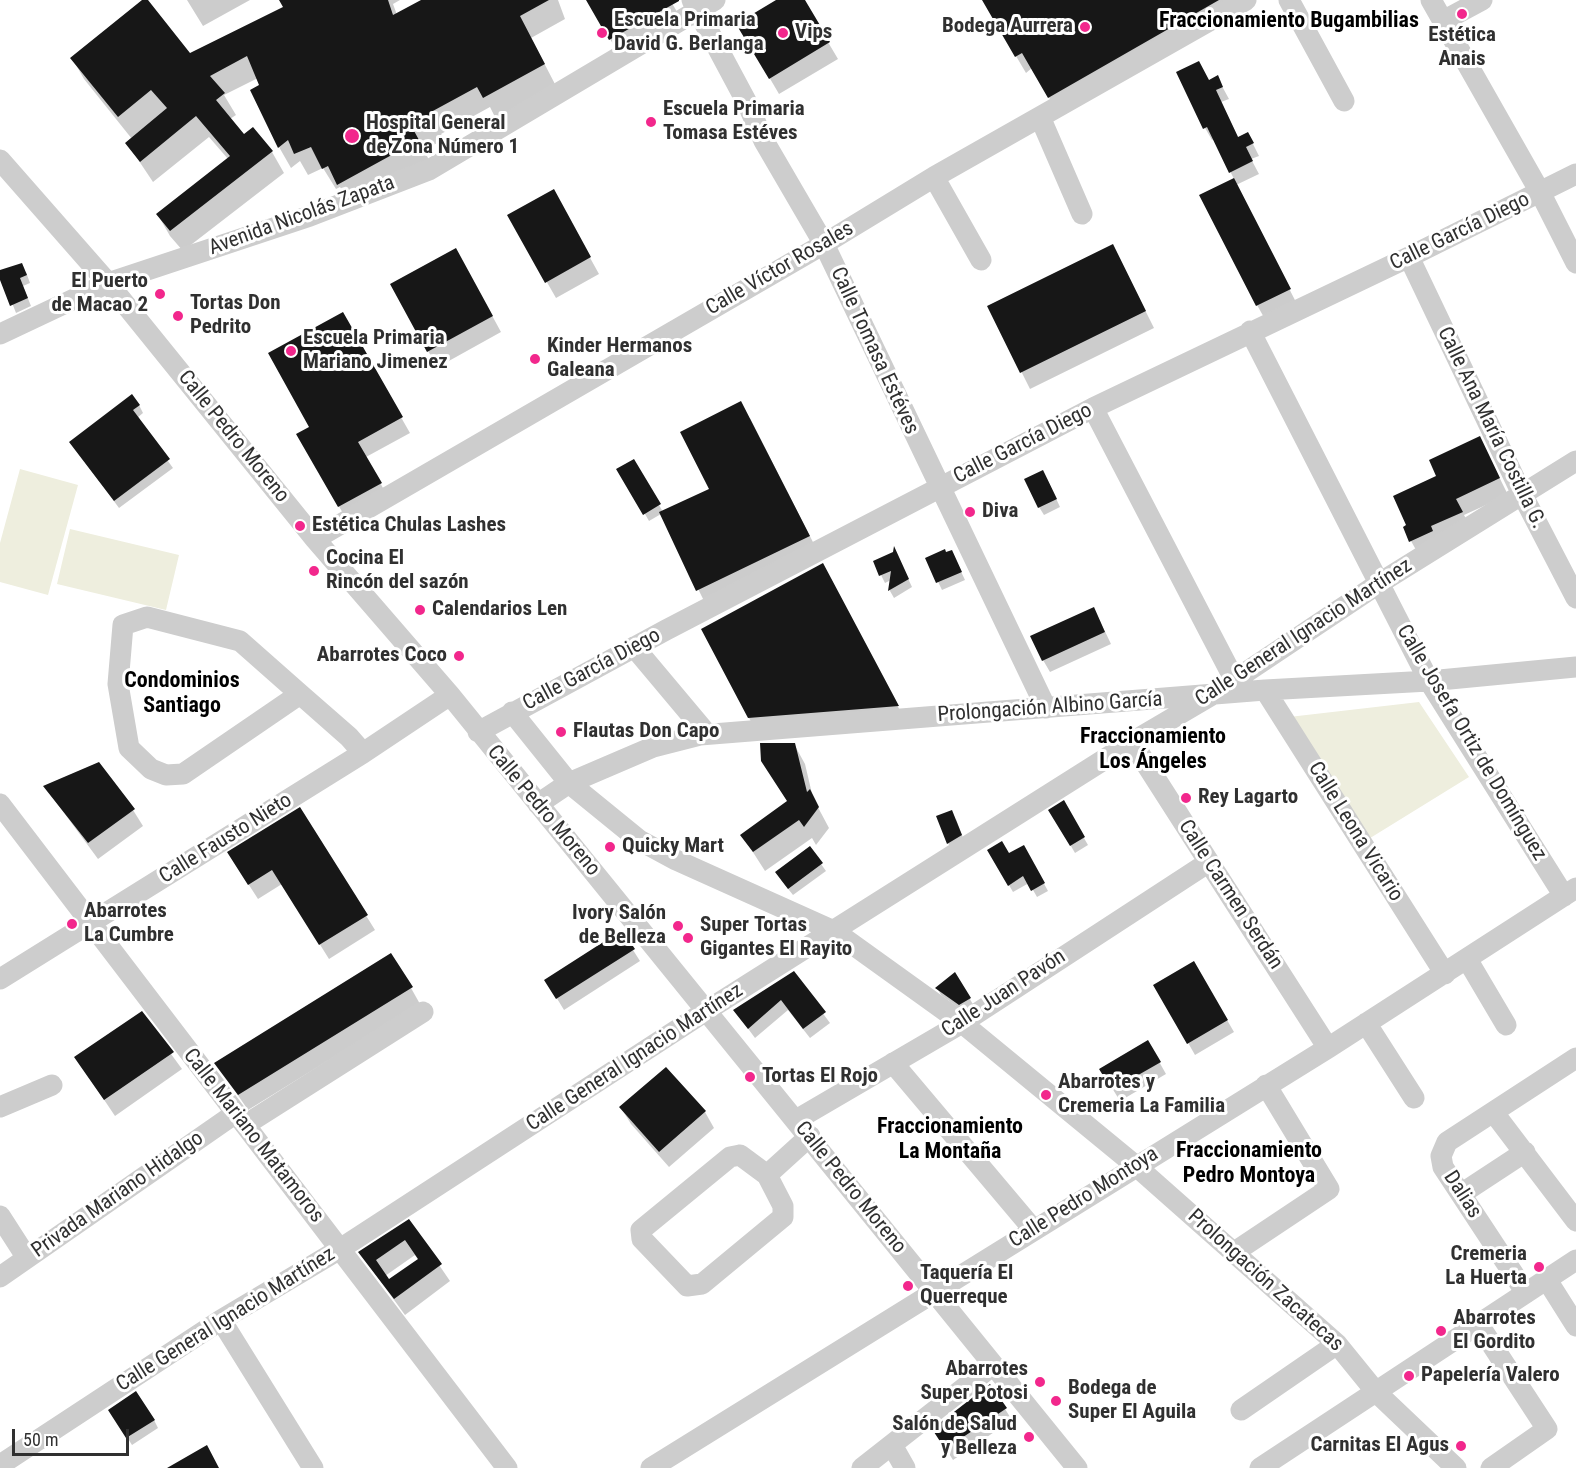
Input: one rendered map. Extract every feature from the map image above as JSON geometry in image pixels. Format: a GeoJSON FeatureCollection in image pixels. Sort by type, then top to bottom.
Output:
{"type":"FeatureCollection","features":[{"type":"Feature","properties":{"kind":"street","name":"Calle Víctor Rosales"},"geometry":{"type":"LineString","coordinates":[[315,539],[824,244],[934,177],[1246,0]]}},
{"type":"Feature","properties":{"kind":"street"},"geometry":{"type":"LineString","coordinates":[[1289,0],[1344,101]]}},
{"type":"Feature","properties":{"kind":"street"},"geometry":{"type":"LineString","coordinates":[[1431,0],[1539,192],[1576,263]]}},
{"type":"Feature","properties":{"kind":"street"},"geometry":{"type":"LineString","coordinates":[[1443,21],[1482,0]]}},
{"type":"Feature","properties":{"kind":"street","name":"Calle Tomasa Estéves"},"geometry":{"type":"LineString","coordinates":[[702,3],[764,141],[824,244],[1046,708]]}},
{"type":"Feature","properties":{"kind":"street","name":"Avenida Nicolás Zapata"},"geometry":{"type":"LineString","coordinates":[[0,334],[108,284],[310,216],[429,170],[702,3]]}},
{"type":"Feature","properties":{"kind":"street"},"geometry":{"type":"LineString","coordinates":[[1040,117],[1082,214]]}},
{"type":"Feature","properties":{"kind":"street","name":"Calle Pedro Moreno"},"geometry":{"type":"LineString","coordinates":[[0,160],[108,284],[315,539],[450,695],[803,1128],[1070,1466]]}},
{"type":"Feature","properties":{"kind":"street","name":"Calle García Diego"},"geometry":{"type":"LineString","coordinates":[[478,732],[634,647],[1093,408],[1576,174]]}},
{"type":"Feature","properties":{"kind":"street"},"geometry":{"type":"LineString","coordinates":[[934,177],[981,260]]}},
{"type":"Feature","properties":{"kind":"street","name":"Calle Ana María Costilla G."},"geometry":{"type":"LineString","coordinates":[[1408,257],[1522,494],[1576,598]]}},
{"type":"Feature","properties":{"kind":"street","name":"Calle Josefa Ortiz de Domínguez"},"geometry":{"type":"LineString","coordinates":[[1250,331],[1429,681],[1570,892]]}},
{"type":"Feature","properties":{"kind":"street"},"geometry":{"type":"LineString","coordinates":[[1093,408],[1234,679]]}},
{"type":"Feature","properties":{"kind":"street","name":"Calle General Ignacio Martínez"},"geometry":{"type":"LineString","coordinates":[[0,1465],[221,1320],[340,1249],[706,1011],[1132,742],[1212,695],[1378,584],[1576,461]]}},
{"type":"Feature","properties":{"kind":"street"},"geometry":{"type":"LineString","coordinates":[[300,694],[183,774],[166,775],[151,769],[129,748],[118,684],[123,625],[147,617],[240,641],[300,694],[363,753]]}},
{"type":"Feature","properties":{"kind":"street"},"geometry":{"type":"LineString","coordinates":[[634,647],[707,734]]}},
{"type":"Feature","properties":{"kind":"street","name":"Prolongación Albino García"},"geometry":{"type":"LineString","coordinates":[[538,804],[569,783],[653,747],[707,734],[1265,690],[1429,681],[1576,668]]}},
{"type":"Feature","properties":{"kind":"street","name":"Calle Leona Vicario"},"geometry":{"type":"LineString","coordinates":[[1265,690],[1445,974]]}},
{"type":"Feature","properties":{"kind":"street","name":"Calle Fausto Nieto"},"geometry":{"type":"LineString","coordinates":[[0,979],[363,753],[450,695]]}},
{"type":"Feature","properties":{"kind":"street","name":"Prolongación Zacatecas"},"geometry":{"type":"LineString","coordinates":[[512,712],[569,783],[639,840],[676,860],[834,931],[962,1023],[1136,1166],[1337,1344],[1376,1392],[1456,1468]]}},
{"type":"Feature","properties":{"kind":"street","name":"Calle Carmen Serdán"},"geometry":{"type":"LineString","coordinates":[[1132,742],[1328,1048]]}},
{"type":"Feature","properties":{"kind":"street","name":"Calle Mariano Matamoros"},"geometry":{"type":"LineString","coordinates":[[0,804],[507,1468]]}},
{"type":"Feature","properties":{"kind":"street","name":"Calle Juan Pavón"},"geometry":{"type":"LineString","coordinates":[[767,1175],[803,1128],[893,1063],[962,1023],[1209,862]]}},
{"type":"Feature","properties":{"kind":"street","name":"Calle Pedro Montoya"},"geometry":{"type":"LineString","coordinates":[[651,1468],[1328,1048],[1570,892]]}},
{"type":"Feature","properties":{"kind":"street"},"geometry":{"type":"LineString","coordinates":[[1467,959],[1506,1025]]}},
{"type":"Feature","properties":{"kind":"street","name":"Privada Mariano Hidalgo"},"geometry":{"type":"LineString","coordinates":[[0,1277],[241,1119],[423,1012]]}},
{"type":"Feature","properties":{"kind":"street"},"geometry":{"type":"LineString","coordinates":[[1366,1023],[1414,1098]]}},
{"type":"Feature","properties":{"kind":"street"},"geometry":{"type":"LineString","coordinates":[[1575,1061],[1494,1113],[1526,1152],[1576,1221]]}},
{"type":"Feature","properties":{"kind":"street"},"geometry":{"type":"LineString","coordinates":[[893,1063],[1033,1229]]}},
{"type":"Feature","properties":{"kind":"street"},"geometry":{"type":"LineString","coordinates":[[0,1107],[52,1085]]}},
{"type":"Feature","properties":{"kind":"street"},"geometry":{"type":"LineString","coordinates":[[1233,1253],[1329,1190],[1266,1085]]}},
{"type":"Feature","properties":{"kind":"street","name":"Dalias"},"geometry":{"type":"LineString","coordinates":[[1494,1113],[1447,1142],[1441,1156],[1443,1167],[1526,1293]]}},
{"type":"Feature","properties":{"kind":"street"},"geometry":{"type":"LineString","coordinates":[[1461,1194],[1526,1152]]}},
{"type":"Feature","properties":{"kind":"street"},"geometry":{"type":"LineString","coordinates":[[740,1155],[767,1175],[783,1206],[783,1217],[702,1284],[687,1286],[642,1239],[641,1230],[730,1157],[740,1155]]}},
{"type":"Feature","properties":{"kind":"street"},"geometry":{"type":"LineString","coordinates":[[0,1216],[27,1258]]}},
{"type":"Feature","properties":{"kind":"street"},"geometry":{"type":"LineString","coordinates":[[1260,1468],[1576,1260]]}},
{"type":"Feature","properties":{"kind":"street"},"geometry":{"type":"LineString","coordinates":[[1547,1280],[1576,1326]]}},
{"type":"Feature","properties":{"kind":"street"},"geometry":{"type":"LineString","coordinates":[[221,1320],[313,1468]]}},
{"type":"Feature","properties":{"kind":"street"},"geometry":{"type":"LineString","coordinates":[[1479,1325],[1547,1429],[1491,1468]]}},
{"type":"Feature","properties":{"kind":"street"},"geometry":{"type":"LineString","coordinates":[[1241,1410],[1337,1344]]}},
{"type":"Feature","properties":{"kind":"street"},"geometry":{"type":"LineString","coordinates":[[862,1468],[992,1366]]}},
{"type":"Feature","properties":{"kind":"street"},"geometry":{"type":"LineString","coordinates":[[892,1444],[905,1468]]}},
{"type":"Feature","properties":{"kind":"green space"},"geometry":{"type":"Polygon","coordinates":[[[20,469],[78,485],[48,595],[0,582],[0,543],[20,469]]]}},
{"type":"Feature","properties":{"kind":"green space"},"geometry":{"type":"Polygon","coordinates":[[[70,529],[179,555],[166,610],[57,584],[70,529]]]}},
{"type":"Feature","properties":{"kind":"green space"},"geometry":{"type":"Polygon","coordinates":[[[1419,702],[1469,777],[1367,840],[1289,717],[1419,702]]]}},
{"type":"Feature","properties":{"kind":"building","name":"Hospital General de Zona Número 1"},"geometry":{"type":"Polygon","coordinates":[[[142,0],[148,0],[190,53],[283,7],[279,0],[388,0],[393,15],[421,0],[549,0],[520,16],[545,64],[483,98],[477,87],[431,112],[434,118],[413,129],[419,140],[337,185],[328,166],[322,169],[311,147],[294,154],[288,140],[278,148],[250,90],[259,85],[247,56],[210,76],[225,93],[216,100],[244,134],[253,127],[273,151],[170,231],[156,214],[230,156],[196,116],[140,162],[125,143],[167,108],[151,90],[118,117],[70,58],[142,0]]]}},
{"type":"Feature","properties":{"kind":"building"},"geometry":{"type":"Polygon","coordinates":[[[586,0],[679,0],[679,1],[609,40],[586,0]]]}},
{"type":"Feature","properties":{"kind":"building","name":"Vips"},"geometry":{"type":"Polygon","coordinates":[[[776,0],[805,0],[830,42],[769,79],[736,24],[776,0]]]}},
{"type":"Feature","properties":{"kind":"building","name":"Bodega Aurrera"},"geometry":{"type":"Polygon","coordinates":[[[982,0],[1219,0],[1048,98],[1022,53],[1015,57],[982,0]]]}},
{"type":"Feature","properties":{"kind":"building"},"geometry":{"type":"Polygon","coordinates":[[[1199,61],[1209,80],[1218,75],[1223,87],[1216,90],[1238,137],[1248,132],[1254,143],[1246,147],[1253,161],[1229,173],[1207,127],[1203,129],[1176,72],[1199,61]]]}},
{"type":"Feature","properties":{"kind":"building"},"geometry":{"type":"Polygon","coordinates":[[[1234,178],[1291,289],[1256,306],[1199,195],[1234,178]]]}},
{"type":"Feature","properties":{"kind":"building"},"geometry":{"type":"Polygon","coordinates":[[[554,189],[591,257],[545,283],[507,215],[554,189]]]}},
{"type":"Feature","properties":{"kind":"building"},"geometry":{"type":"Polygon","coordinates":[[[1113,244],[1146,311],[1020,373],[987,306],[1113,244]]]}},
{"type":"Feature","properties":{"kind":"building"},"geometry":{"type":"Polygon","coordinates":[[[456,248],[493,316],[427,352],[390,284],[456,248]]]}},
{"type":"Feature","properties":{"kind":"building"},"geometry":{"type":"Polygon","coordinates":[[[22,263],[27,275],[20,278],[28,298],[10,306],[0,280],[0,270],[22,263]]]}},
{"type":"Feature","properties":{"kind":"building"},"geometry":{"type":"Polygon","coordinates":[[[343,312],[403,417],[358,442],[382,483],[338,507],[296,434],[309,427],[268,353],[343,312]]]}},
{"type":"Feature","properties":{"kind":"building"},"geometry":{"type":"Polygon","coordinates":[[[132,394],[140,405],[133,410],[170,459],[114,501],[69,442],[132,394]]]}},
{"type":"Feature","properties":{"kind":"building"},"geometry":{"type":"Polygon","coordinates":[[[741,401],[810,536],[696,591],[659,512],[709,489],[680,432],[741,401]]]}},
{"type":"Feature","properties":{"kind":"building"},"geometry":{"type":"Polygon","coordinates":[[[1480,436],[1500,478],[1456,499],[1463,512],[1431,526],[1433,531],[1409,542],[1403,527],[1406,525],[1393,496],[1436,476],[1429,460],[1480,436]]]}},
{"type":"Feature","properties":{"kind":"building"},"geometry":{"type":"Polygon","coordinates":[[[634,459],[661,504],[643,515],[616,469],[634,459]]]}},
{"type":"Feature","properties":{"kind":"building"},"geometry":{"type":"Polygon","coordinates":[[[1043,470],[1057,499],[1038,508],[1024,479],[1043,470]]]}},
{"type":"Feature","properties":{"kind":"building"},"geometry":{"type":"Polygon","coordinates":[[[894,546],[909,579],[888,591],[891,571],[879,576],[873,561],[893,552],[894,546]]]}},
{"type":"Feature","properties":{"kind":"building"},"geometry":{"type":"Polygon","coordinates":[[[945,549],[946,552],[952,550],[962,572],[936,583],[925,558],[945,549]]]}},
{"type":"Feature","properties":{"kind":"building"},"geometry":{"type":"Polygon","coordinates":[[[823,563],[899,706],[748,718],[701,629],[823,563]]]}},
{"type":"Feature","properties":{"kind":"building"},"geometry":{"type":"Polygon","coordinates":[[[1094,607],[1105,632],[1042,661],[1030,636],[1094,607]]]}},
{"type":"Feature","properties":{"kind":"building"},"geometry":{"type":"Polygon","coordinates":[[[760,743],[795,743],[807,792],[810,789],[819,807],[804,827],[799,820],[753,852],[740,835],[787,801],[761,761],[760,743]]]}},
{"type":"Feature","properties":{"kind":"building"},"geometry":{"type":"Polygon","coordinates":[[[99,762],[135,809],[88,843],[43,786],[99,762]]]}},
{"type":"Feature","properties":{"kind":"building"},"geometry":{"type":"Polygon","coordinates":[[[1064,800],[1085,837],[1070,846],[1048,810],[1064,800]]]}},
{"type":"Feature","properties":{"kind":"building"},"geometry":{"type":"Polygon","coordinates":[[[300,807],[368,915],[319,945],[272,870],[248,885],[227,852],[300,807]]]}},
{"type":"Feature","properties":{"kind":"building"},"geometry":{"type":"Polygon","coordinates":[[[952,810],[962,835],[947,844],[936,816],[952,810]]]}},
{"type":"Feature","properties":{"kind":"building"},"geometry":{"type":"Polygon","coordinates":[[[1002,841],[1009,853],[1024,845],[1045,883],[1031,891],[1023,876],[1008,886],[987,850],[1002,841]]]}},
{"type":"Feature","properties":{"kind":"building"},"geometry":{"type":"Polygon","coordinates":[[[810,846],[823,863],[788,889],[775,872],[810,846]]]}},
{"type":"Feature","properties":{"kind":"building"},"geometry":{"type":"Polygon","coordinates":[[[622,930],[635,949],[556,999],[544,980],[622,930]]]}},
{"type":"Feature","properties":{"kind":"building"},"geometry":{"type":"Polygon","coordinates":[[[391,953],[413,987],[238,1095],[214,1063],[391,953]]]}},
{"type":"Feature","properties":{"kind":"building"},"geometry":{"type":"Polygon","coordinates":[[[1194,961],[1228,1020],[1187,1044],[1153,985],[1194,961]]]}},
{"type":"Feature","properties":{"kind":"building"},"geometry":{"type":"Polygon","coordinates":[[[794,971],[826,1012],[803,1029],[781,1000],[748,1029],[733,1010],[794,971]]]}},
{"type":"Feature","properties":{"kind":"building"},"geometry":{"type":"Polygon","coordinates":[[[955,972],[971,998],[959,1005],[935,988],[955,972]]]}},
{"type":"Feature","properties":{"kind":"building"},"geometry":{"type":"Polygon","coordinates":[[[142,1011],[174,1052],[104,1100],[74,1057],[142,1011]]]}},
{"type":"Feature","properties":{"kind":"building"},"geometry":{"type":"Polygon","coordinates":[[[1148,1040],[1161,1062],[1112,1090],[1099,1069],[1148,1040]]]}},
{"type":"Feature","properties":{"kind":"building"},"geometry":{"type":"Polygon","coordinates":[[[666,1067],[706,1111],[659,1152],[619,1107],[666,1067]]]}},
{"type":"Feature","properties":{"kind":"building"},"geometry":{"type":"Polygon","coordinates":[[[409,1219],[442,1264],[394,1299],[358,1252],[409,1219]],[[405,1240],[376,1260],[389,1279],[418,1259],[405,1240]]]}},
{"type":"Feature","properties":{"kind":"building"},"geometry":{"type":"Polygon","coordinates":[[[990,1384],[1007,1408],[945,1449],[932,1429],[990,1384]]]}},
{"type":"Feature","properties":{"kind":"building"},"geometry":{"type":"Polygon","coordinates":[[[136,1391],[155,1420],[126,1438],[108,1410],[136,1391]]]}},
{"type":"Feature","properties":{"kind":"building"},"geometry":{"type":"Polygon","coordinates":[[[207,1445],[219,1468],[167,1468],[207,1445]]]}},
{"type":"Feature","properties":{"kind":"place","name":"Estética Anais"},"geometry":{"type":"Point","coordinates":[1462,14]}},
{"type":"Feature","properties":{"kind":"place","name":"Bodega Aurrera"},"geometry":{"type":"Point","coordinates":[1085,27]}},
{"type":"Feature","properties":{"kind":"place","name":"Escuela Primaria David G. Berlanga"},"geometry":{"type":"Point","coordinates":[602,33]}},
{"type":"Feature","properties":{"kind":"place","name":"Vips"},"geometry":{"type":"Point","coordinates":[783,33]}},
{"type":"Feature","properties":{"kind":"place","name":"Escuela Primaria Tomasa Estéves"},"geometry":{"type":"Point","coordinates":[651,122]}},
{"type":"Feature","properties":{"kind":"place","name":"Hospital General de Zona Número 1"},"geometry":{"type":"Point","coordinates":[352,136]}},
{"type":"Feature","properties":{"kind":"place","name":"El Puerto de Macao 2"},"geometry":{"type":"Point","coordinates":[160,294]}},
{"type":"Feature","properties":{"kind":"place","name":"Tortas Don Pedrito"},"geometry":{"type":"Point","coordinates":[178,316]}},
{"type":"Feature","properties":{"kind":"place","name":"Escuela Primaria Mariano Jimenez"},"geometry":{"type":"Point","coordinates":[291,351]}},
{"type":"Feature","properties":{"kind":"place","name":"Kinder Hermanos Galeana"},"geometry":{"type":"Point","coordinates":[535,359]}},
{"type":"Feature","properties":{"kind":"place","name":"Diva"},"geometry":{"type":"Point","coordinates":[970,512]}},
{"type":"Feature","properties":{"kind":"place","name":"Estética Chulas Lashes"},"geometry":{"type":"Point","coordinates":[300,526]}},
{"type":"Feature","properties":{"kind":"place","name":"Cocina El Rincón del sazón"},"geometry":{"type":"Point","coordinates":[314,571]}},
{"type":"Feature","properties":{"kind":"place","name":"Calendarios Len"},"geometry":{"type":"Point","coordinates":[420,610]}},
{"type":"Feature","properties":{"kind":"place","name":"Abarrotes Coco"},"geometry":{"type":"Point","coordinates":[459,656]}},
{"type":"Feature","properties":{"kind":"place","name":"Flautas Don Capo"},"geometry":{"type":"Point","coordinates":[561,732]}},
{"type":"Feature","properties":{"kind":"place","name":"Rey Lagarto"},"geometry":{"type":"Point","coordinates":[1186,798]}},
{"type":"Feature","properties":{"kind":"place","name":"Quicky Mart"},"geometry":{"type":"Point","coordinates":[610,847]}},
{"type":"Feature","properties":{"kind":"place","name":"Abarrotes La Cumbre"},"geometry":{"type":"Point","coordinates":[72,924]}},
{"type":"Feature","properties":{"kind":"place","name":"Ivory Salón de Belleza"},"geometry":{"type":"Point","coordinates":[678,926]}},
{"type":"Feature","properties":{"kind":"place","name":"Super Tortas Gigantes El Rayito"},"geometry":{"type":"Point","coordinates":[688,938]}},
{"type":"Feature","properties":{"kind":"place","name":"Tortas El Rojo"},"geometry":{"type":"Point","coordinates":[750,1077]}},
{"type":"Feature","properties":{"kind":"place","name":"Abarrotes y Cremeria La Familia"},"geometry":{"type":"Point","coordinates":[1046,1095]}},
{"type":"Feature","properties":{"kind":"place","name":"Cremeria La Huerta"},"geometry":{"type":"Point","coordinates":[1539,1267]}},
{"type":"Feature","properties":{"kind":"place","name":"Taquería El Querreque"},"geometry":{"type":"Point","coordinates":[908,1286]}},
{"type":"Feature","properties":{"kind":"place","name":"Abarrotes El Gordito"},"geometry":{"type":"Point","coordinates":[1441,1331]}},
{"type":"Feature","properties":{"kind":"place","name":"Papelería Valero"},"geometry":{"type":"Point","coordinates":[1409,1376]}},
{"type":"Feature","properties":{"kind":"place","name":"Abarrotes Super Potosi"},"geometry":{"type":"Point","coordinates":[1040,1382]}},
{"type":"Feature","properties":{"kind":"place","name":"Bodega de Super El Aguila"},"geometry":{"type":"Point","coordinates":[1056,1401]}},
{"type":"Feature","properties":{"kind":"place","name":"Salón de Salud y Belleza"},"geometry":{"type":"Point","coordinates":[1029,1437]}},
{"type":"Feature","properties":{"kind":"place","name":"Carnitas El Agus"},"geometry":{"type":"Point","coordinates":[1461,1446]}},
{"type":"Feature","properties":{"kind":"district","name":"Fraccionamiento Bugambilias"},"geometry":{"type":"Point","coordinates":[1289,21]}},
{"type":"Feature","properties":{"kind":"district","name":"Condominios Santiago"},"geometry":{"type":"Point","coordinates":[182,694]}},
{"type":"Feature","properties":{"kind":"district","name":"Fraccionamiento Los Ángeles"},"geometry":{"type":"Point","coordinates":[1153,750]}},
{"type":"Feature","properties":{"kind":"district","name":"Fraccionamiento La Montaña"},"geometry":{"type":"Point","coordinates":[950,1140]}},
{"type":"Feature","properties":{"kind":"district","name":"Fraccionamiento Pedro Montoya"},"geometry":{"type":"Point","coordinates":[1249,1164]}}]}
